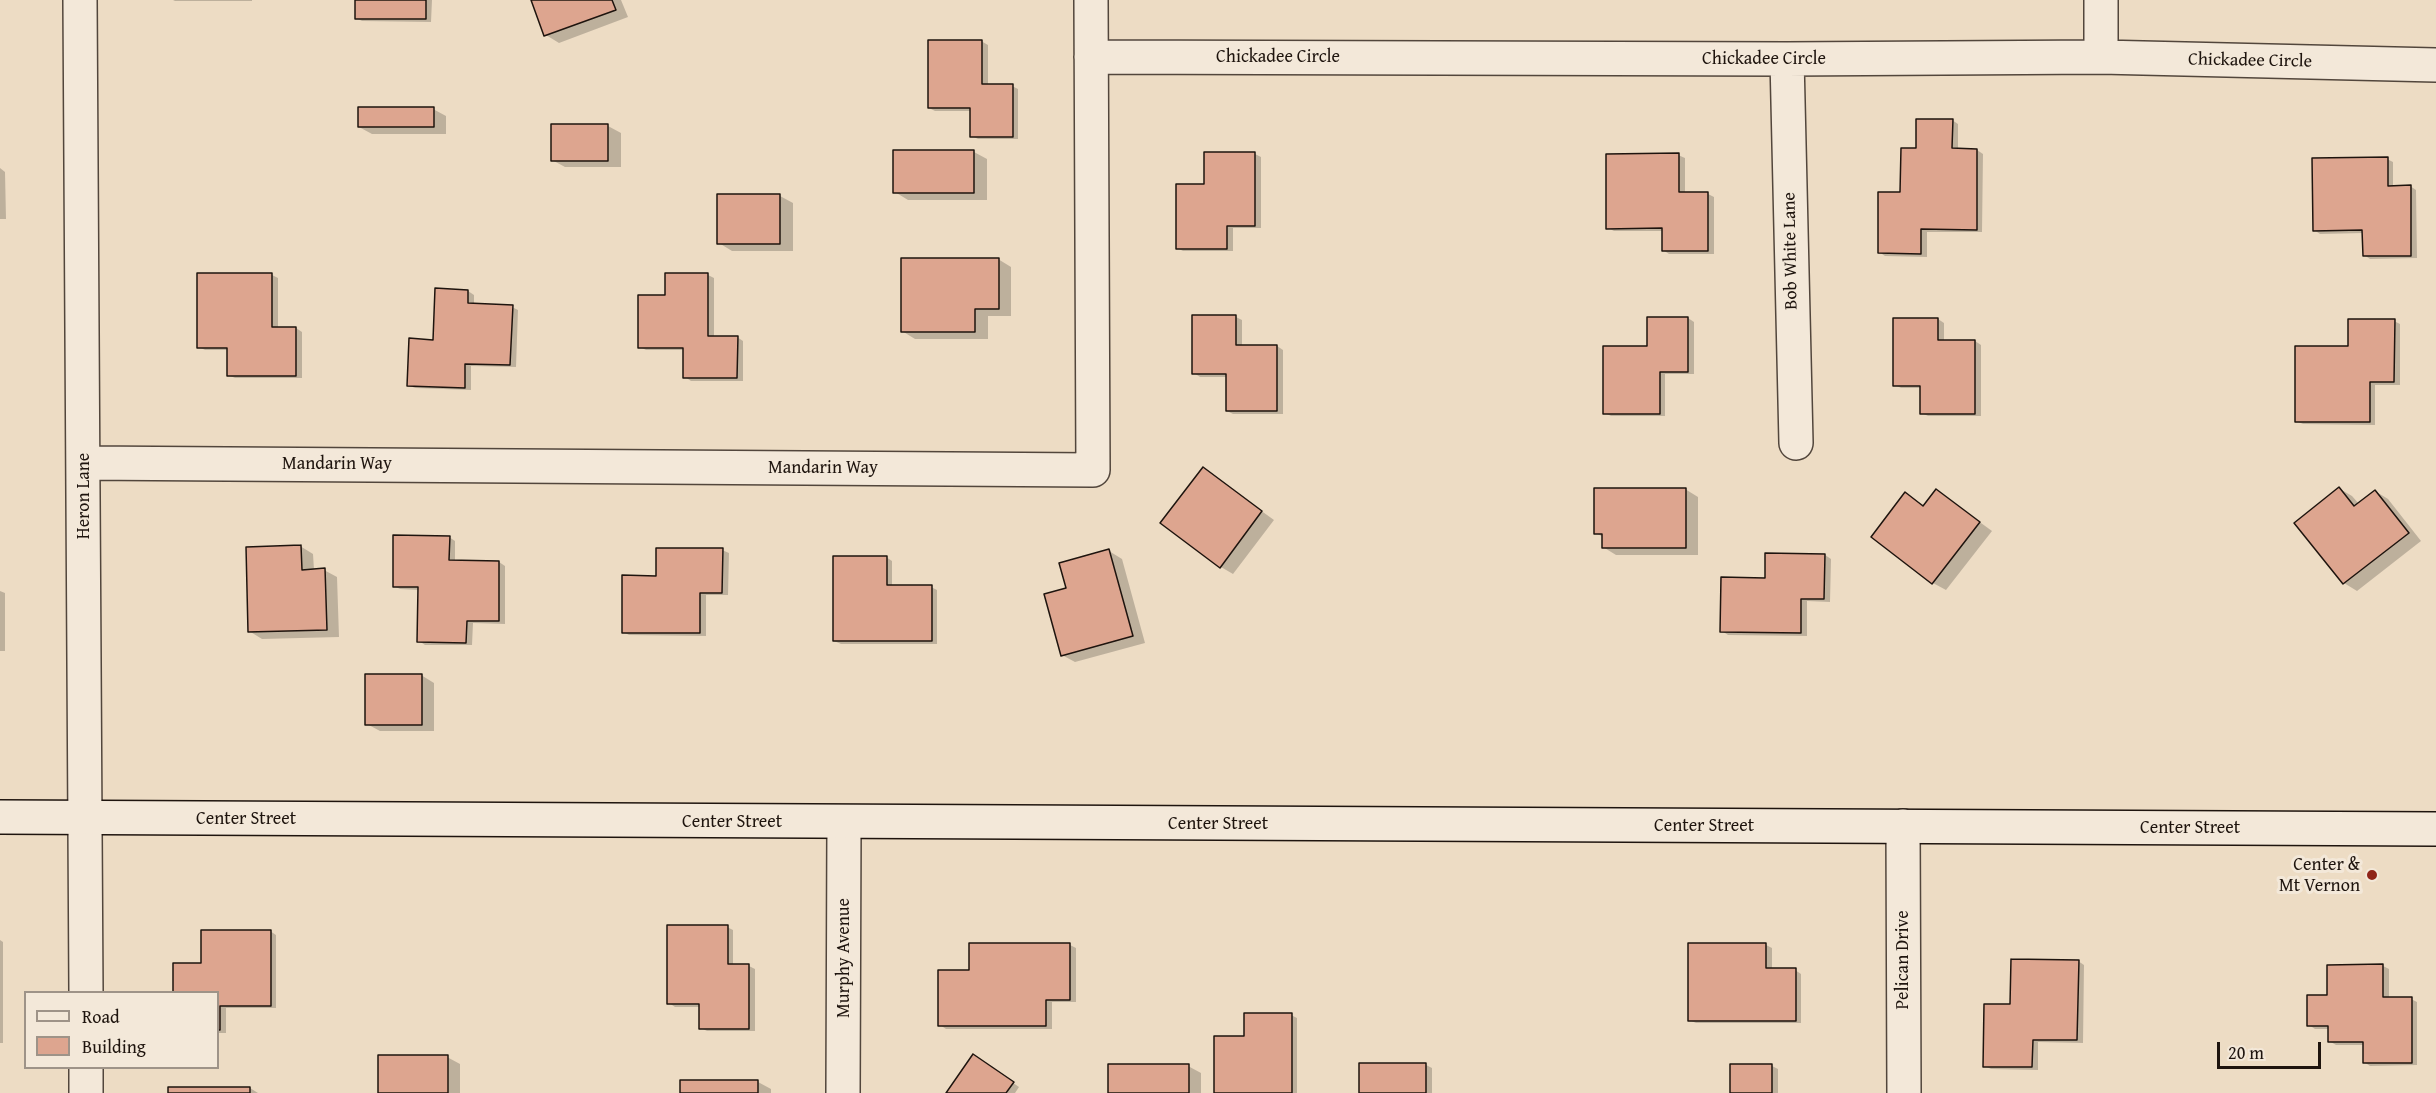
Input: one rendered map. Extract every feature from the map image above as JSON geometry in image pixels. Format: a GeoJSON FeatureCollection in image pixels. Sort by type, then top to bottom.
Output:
{"type":"FeatureCollection","features":[{"type":"Feature","properties":{"kind":"street","name":"Heron Lane"},"geometry":{"type":"LineString","coordinates":[[80,0],[86,991]]}},
{"type":"Feature","properties":{"kind":"street","name":"Mandarin Way"},"geometry":{"type":"LineString","coordinates":[[83,463],[1093,470],[1091,0]]}},
{"type":"Feature","properties":{"kind":"street"},"geometry":{"type":"LineString","coordinates":[[2101,0],[2101,57]]}},
{"type":"Feature","properties":{"kind":"street","name":"Chickadee Circle"},"geometry":{"type":"LineString","coordinates":[[1091,57],[1787,59],[2101,57],[2436,65]]}},
{"type":"Feature","properties":{"kind":"street","name":"Bob White Lane"},"geometry":{"type":"LineString","coordinates":[[1787,59],[1796,443]]}},
{"type":"Feature","properties":{"kind":"street","name":"Center Street"},"geometry":{"type":"LineString","coordinates":[[0,817],[844,823],[2436,829]]}},
{"type":"Feature","properties":{"kind":"street","name":"Murphy Avenue"},"geometry":{"type":"LineString","coordinates":[[843,1093],[844,823]]}},
{"type":"Feature","properties":{"kind":"street","name":"Pelican Drive"},"geometry":{"type":"LineString","coordinates":[[1903,826],[1904,1093]]}},
{"type":"Feature","properties":{"kind":"street"},"geometry":{"type":"LineString","coordinates":[[86,1069],[86,1093]]}},
{"type":"Feature","properties":{"kind":"building"},"geometry":{"type":"Polygon","coordinates":[[[355,0],[426,0],[426,19],[355,19],[355,0]]]}},
{"type":"Feature","properties":{"kind":"building"},"geometry":{"type":"Polygon","coordinates":[[[531,0],[612,0],[616,10],[544,36],[531,0]]]}},
{"type":"Feature","properties":{"kind":"building"},"geometry":{"type":"Polygon","coordinates":[[[928,40],[982,40],[982,84],[1013,84],[1013,137],[970,137],[970,108],[928,108],[928,40]]]}},
{"type":"Feature","properties":{"kind":"building"},"geometry":{"type":"Polygon","coordinates":[[[358,107],[434,107],[434,127],[358,127],[358,107]]]}},
{"type":"Feature","properties":{"kind":"building"},"geometry":{"type":"Polygon","coordinates":[[[1916,119],[1953,119],[1952,148],[1977,149],[1977,230],[1921,229],[1921,254],[1878,253],[1878,192],[1900,192],[1901,148],[1916,148],[1916,119]]]}},
{"type":"Feature","properties":{"kind":"building"},"geometry":{"type":"Polygon","coordinates":[[[551,124],[608,124],[608,161],[551,161],[551,124]]]}},
{"type":"Feature","properties":{"kind":"building"},"geometry":{"type":"Polygon","coordinates":[[[893,150],[974,150],[974,193],[893,193],[893,150]]]}},
{"type":"Feature","properties":{"kind":"building"},"geometry":{"type":"Polygon","coordinates":[[[1204,152],[1255,152],[1255,226],[1227,226],[1227,249],[1176,249],[1176,184],[1204,184],[1204,152]]]}},
{"type":"Feature","properties":{"kind":"building"},"geometry":{"type":"Polygon","coordinates":[[[1679,153],[1679,192],[1708,192],[1708,251],[1662,251],[1662,228],[1606,229],[1606,154],[1679,153]]]}},
{"type":"Feature","properties":{"kind":"building"},"geometry":{"type":"Polygon","coordinates":[[[2388,157],[2388,186],[2411,185],[2411,256],[2363,256],[2362,230],[2313,231],[2312,158],[2388,157]]]}},
{"type":"Feature","properties":{"kind":"building"},"geometry":{"type":"Polygon","coordinates":[[[717,194],[780,194],[780,244],[717,244],[717,194]]]}},
{"type":"Feature","properties":{"kind":"building"},"geometry":{"type":"Polygon","coordinates":[[[901,258],[999,258],[999,309],[975,309],[975,332],[901,332],[901,258]]]}},
{"type":"Feature","properties":{"kind":"building"},"geometry":{"type":"Polygon","coordinates":[[[197,273],[272,273],[272,327],[296,327],[296,376],[227,376],[227,348],[197,348],[197,273]]]}},
{"type":"Feature","properties":{"kind":"building"},"geometry":{"type":"Polygon","coordinates":[[[665,273],[708,273],[708,336],[738,336],[737,378],[683,378],[683,348],[638,348],[638,295],[665,295],[665,273]]]}},
{"type":"Feature","properties":{"kind":"building"},"geometry":{"type":"Polygon","coordinates":[[[435,288],[468,290],[468,303],[513,305],[510,365],[465,364],[465,388],[407,386],[409,338],[433,340],[435,288]]]}},
{"type":"Feature","properties":{"kind":"building"},"geometry":{"type":"Polygon","coordinates":[[[1192,315],[1236,315],[1236,345],[1277,345],[1277,411],[1226,411],[1226,374],[1192,374],[1192,315]]]}},
{"type":"Feature","properties":{"kind":"building"},"geometry":{"type":"Polygon","coordinates":[[[1647,317],[1688,317],[1688,372],[1660,372],[1660,414],[1603,414],[1603,346],[1647,346],[1647,317]]]}},
{"type":"Feature","properties":{"kind":"building"},"geometry":{"type":"Polygon","coordinates":[[[1893,318],[1938,318],[1938,340],[1975,340],[1975,414],[1920,414],[1920,386],[1893,386],[1893,318]]]}},
{"type":"Feature","properties":{"kind":"building"},"geometry":{"type":"Polygon","coordinates":[[[2348,319],[2395,319],[2394,382],[2370,382],[2370,422],[2295,422],[2295,346],[2348,346],[2348,319]]]}},
{"type":"Feature","properties":{"kind":"building"},"geometry":{"type":"Polygon","coordinates":[[[1203,467],[1262,511],[1220,568],[1160,523],[1203,467]]]}},
{"type":"Feature","properties":{"kind":"building"},"geometry":{"type":"Polygon","coordinates":[[[2339,487],[2354,506],[2375,490],[2409,533],[2343,584],[2294,523],[2339,487]]]}},
{"type":"Feature","properties":{"kind":"building"},"geometry":{"type":"Polygon","coordinates":[[[1594,488],[1686,488],[1686,548],[1602,548],[1602,534],[1594,534],[1594,488]]]}},
{"type":"Feature","properties":{"kind":"building"},"geometry":{"type":"Polygon","coordinates":[[[1936,489],[1980,522],[1932,584],[1871,537],[1905,492],[1923,506],[1936,489]]]}},
{"type":"Feature","properties":{"kind":"building"},"geometry":{"type":"Polygon","coordinates":[[[393,535],[450,536],[449,560],[499,561],[499,621],[467,621],[466,643],[417,642],[418,587],[393,587],[393,535]]]}},
{"type":"Feature","properties":{"kind":"building"},"geometry":{"type":"Polygon","coordinates":[[[301,545],[302,570],[325,568],[327,630],[248,632],[246,547],[301,545]]]}},
{"type":"Feature","properties":{"kind":"building"},"geometry":{"type":"Polygon","coordinates":[[[656,548],[723,548],[722,593],[700,593],[700,633],[622,633],[622,575],[656,576],[656,548]]]}},
{"type":"Feature","properties":{"kind":"building"},"geometry":{"type":"Polygon","coordinates":[[[1109,549],[1133,636],[1061,656],[1044,594],[1066,588],[1059,563],[1109,549]]]}},
{"type":"Feature","properties":{"kind":"building"},"geometry":{"type":"Polygon","coordinates":[[[1765,553],[1825,554],[1824,599],[1801,599],[1801,633],[1720,632],[1721,577],[1765,578],[1765,553]]]}},
{"type":"Feature","properties":{"kind":"building"},"geometry":{"type":"Polygon","coordinates":[[[833,556],[887,556],[887,585],[932,585],[932,641],[833,641],[833,556]]]}},
{"type":"Feature","properties":{"kind":"building"},"geometry":{"type":"Polygon","coordinates":[[[365,674],[422,674],[422,725],[365,725],[365,674]]]}},
{"type":"Feature","properties":{"kind":"building"},"geometry":{"type":"Polygon","coordinates":[[[667,925],[728,925],[728,964],[749,964],[749,1029],[699,1029],[699,1004],[667,1004],[667,925]]]}},
{"type":"Feature","properties":{"kind":"building"},"geometry":{"type":"Polygon","coordinates":[[[201,930],[271,930],[271,1006],[220,1006],[219,1030],[219,991],[173,991],[173,963],[201,963],[201,930]]]}},
{"type":"Feature","properties":{"kind":"building"},"geometry":{"type":"Polygon","coordinates":[[[969,943],[1070,943],[1070,1000],[1046,1000],[1046,1026],[938,1026],[938,970],[969,970],[969,943]]]}},
{"type":"Feature","properties":{"kind":"building"},"geometry":{"type":"Polygon","coordinates":[[[1688,943],[1766,943],[1766,968],[1796,968],[1796,1021],[1688,1021],[1688,943]]]}},
{"type":"Feature","properties":{"kind":"building"},"geometry":{"type":"Polygon","coordinates":[[[2011,959],[2079,960],[2077,1040],[2033,1040],[2032,1067],[1983,1067],[1984,1004],[2010,1004],[2011,959]]]}},
{"type":"Feature","properties":{"kind":"building"},"geometry":{"type":"Polygon","coordinates":[[[2383,964],[2383,997],[2412,997],[2412,1063],[2363,1063],[2363,1042],[2328,1042],[2328,1026],[2307,1026],[2307,995],[2327,995],[2327,965],[2383,964]]]}},
{"type":"Feature","properties":{"kind":"building"},"geometry":{"type":"Polygon","coordinates":[[[1244,1013],[1292,1013],[1292,1093],[1214,1093],[1214,1036],[1244,1036],[1244,1013]]]}},
{"type":"Feature","properties":{"kind":"building"},"geometry":{"type":"Polygon","coordinates":[[[973,1054],[1014,1082],[1006,1093],[946,1093],[973,1054]]]}},
{"type":"Feature","properties":{"kind":"building"},"geometry":{"type":"Polygon","coordinates":[[[378,1055],[448,1055],[448,1093],[378,1093],[378,1055]]]}},
{"type":"Feature","properties":{"kind":"building"},"geometry":{"type":"Polygon","coordinates":[[[1359,1063],[1426,1063],[1426,1093],[1359,1093],[1359,1063]]]}},
{"type":"Feature","properties":{"kind":"building"},"geometry":{"type":"Polygon","coordinates":[[[1108,1064],[1189,1064],[1189,1093],[1108,1093],[1108,1064]]]}},
{"type":"Feature","properties":{"kind":"building"},"geometry":{"type":"Polygon","coordinates":[[[1730,1064],[1772,1064],[1772,1093],[1730,1093],[1730,1064]]]}},
{"type":"Feature","properties":{"kind":"building"},"geometry":{"type":"Polygon","coordinates":[[[680,1080],[758,1080],[758,1093],[680,1093],[680,1080]]]}},
{"type":"Feature","properties":{"kind":"building"},"geometry":{"type":"Polygon","coordinates":[[[168,1087],[250,1087],[250,1093],[168,1093],[168,1087]]]}},
{"type":"Feature","properties":{"kind":"place","name":"Center & Mt Vernon"},"geometry":{"type":"Point","coordinates":[2372,875]}}]}
